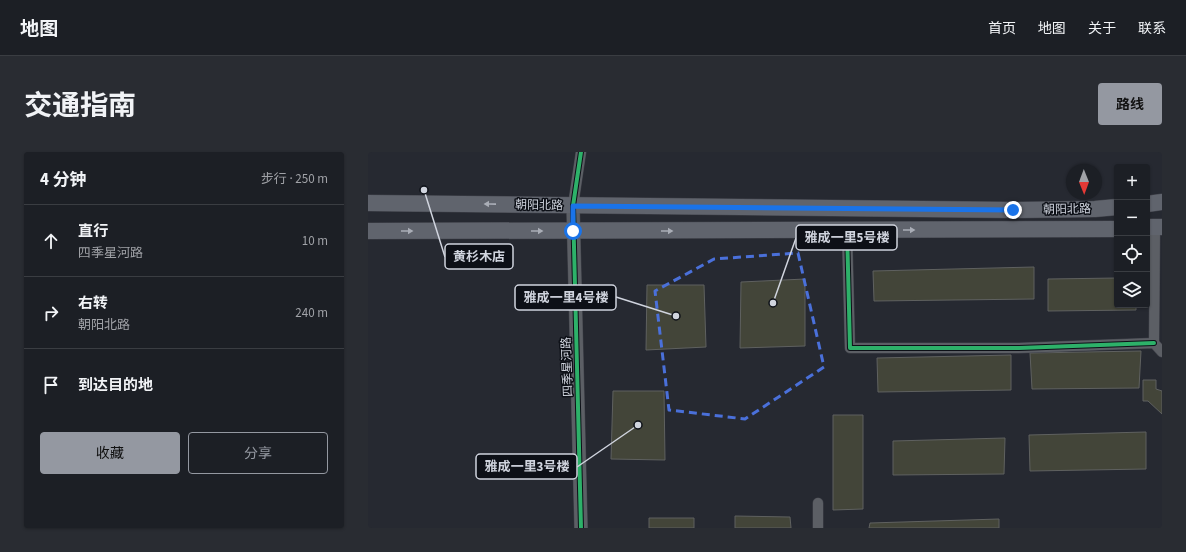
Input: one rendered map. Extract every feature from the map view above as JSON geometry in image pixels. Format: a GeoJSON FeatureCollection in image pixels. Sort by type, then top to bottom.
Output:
{"type":"FeatureCollection","features":[{"type":"Feature","properties":{"kind":"main road"},"geometry":{"type":"LineString","coordinates":[[1150,204],[1162,202]]}},
{"type":"Feature","properties":{"kind":"main road","name":"朝阳北路"},"geometry":{"type":"LineString","coordinates":[[368,203],[1013,210],[1114,207]]}},
{"type":"Feature","properties":{"kind":"main road","name":"朝阳北路"},"geometry":{"type":"LineString","coordinates":[[368,231],[1114,229]]}},
{"type":"Feature","properties":{"kind":"street"},"geometry":{"type":"LineString","coordinates":[[573,206],[581,152]]}},
{"type":"Feature","properties":{"kind":"street","name":"四季星河路"},"geometry":{"type":"LineString","coordinates":[[573,206],[581,528]]}},
{"type":"Feature","properties":{"kind":"street"},"geometry":{"type":"LineString","coordinates":[[1155,227],[1154,343],[1162,352]]}},
{"type":"Feature","properties":{"kind":"street"},"geometry":{"type":"LineString","coordinates":[[847,230],[850,348],[1019,348],[1154,343]]}},
{"type":"Feature","properties":{"kind":"street"},"geometry":{"type":"LineString","coordinates":[[818,503],[818,528]]}},
{"type":"Feature","properties":{"kind":"highlighted area"},"geometry":{"type":"Polygon","coordinates":[[[798,253],[824,367],[745,419],[669,410],[655,291],[714,259],[798,253]]]}},
{"type":"Feature","properties":{"kind":"building"},"geometry":{"type":"Polygon","coordinates":[[[1034,267],[1034,299],[874,301],[873,271],[1034,267]]]}},
{"type":"Feature","properties":{"kind":"building"},"geometry":{"type":"Polygon","coordinates":[[[1114,278],[1114,308],[1136,308],[1136,310],[1048,311],[1048,279],[1114,278]]]}},
{"type":"Feature","properties":{"kind":"building"},"geometry":{"type":"Polygon","coordinates":[[[805,279],[805,346],[740,348],[741,282],[805,279]]]}},
{"type":"Feature","properties":{"kind":"building"},"geometry":{"type":"Polygon","coordinates":[[[647,285],[704,285],[706,347],[646,350],[647,285]]]}},
{"type":"Feature","properties":{"kind":"building"},"geometry":{"type":"Polygon","coordinates":[[[1141,351],[1139,388],[1032,389],[1030,353],[1141,351]]]}},
{"type":"Feature","properties":{"kind":"building"},"geometry":{"type":"Polygon","coordinates":[[[1011,355],[1011,390],[878,392],[877,358],[1011,355]]]}},
{"type":"Feature","properties":{"kind":"building"},"geometry":{"type":"Polygon","coordinates":[[[1143,380],[1156,380],[1156,389],[1162,391],[1162,414],[1148,401],[1143,401],[1143,380]]]}},
{"type":"Feature","properties":{"kind":"building"},"geometry":{"type":"Polygon","coordinates":[[[613,391],[664,391],[665,460],[611,459],[613,391]]]}},
{"type":"Feature","properties":{"kind":"building"},"geometry":{"type":"Polygon","coordinates":[[[833,415],[863,415],[863,509],[833,510],[833,415]]]}},
{"type":"Feature","properties":{"kind":"building"},"geometry":{"type":"Polygon","coordinates":[[[1146,432],[1146,469],[1030,471],[1029,435],[1146,432]]]}},
{"type":"Feature","properties":{"kind":"building"},"geometry":{"type":"Polygon","coordinates":[[[1005,438],[1004,474],[893,475],[893,441],[1005,438]]]}},
{"type":"Feature","properties":{"kind":"building"},"geometry":{"type":"Polygon","coordinates":[[[735,516],[790,517],[791,528],[735,528],[735,516]]]}},
{"type":"Feature","properties":{"kind":"building"},"geometry":{"type":"Polygon","coordinates":[[[649,518],[694,518],[694,528],[649,528],[649,518]]]}},
{"type":"Feature","properties":{"kind":"building"},"geometry":{"type":"Polygon","coordinates":[[[999,519],[999,528],[869,528],[870,523],[999,519]]]}},
{"type":"Feature","properties":{"kind":"cycle path"},"geometry":{"type":"LineString","coordinates":[[581,152],[573,206],[581,528]]}},
{"type":"Feature","properties":{"kind":"cycle path"},"geometry":{"type":"LineString","coordinates":[[847,230],[850,348],[1019,348],[1154,343]]}},
{"type":"Feature","properties":{"kind":"place","name":"黄杉木店"},"geometry":{"type":"Point","coordinates":[424,190]}},
{"type":"Feature","properties":{"kind":"place","name":"雅成一里5号楼"},"geometry":{"type":"Point","coordinates":[773,303]}},
{"type":"Feature","properties":{"kind":"place","name":"雅成一里4号楼"},"geometry":{"type":"Point","coordinates":[676,316]}},
{"type":"Feature","properties":{"kind":"place","name":"雅成一里3号楼"},"geometry":{"type":"Point","coordinates":[638,425]}},
{"type":"Feature","properties":{"kind":"route"},"geometry":{"type":"LineString","coordinates":[[573,231],[573,206],[1013,210]]}}]}
